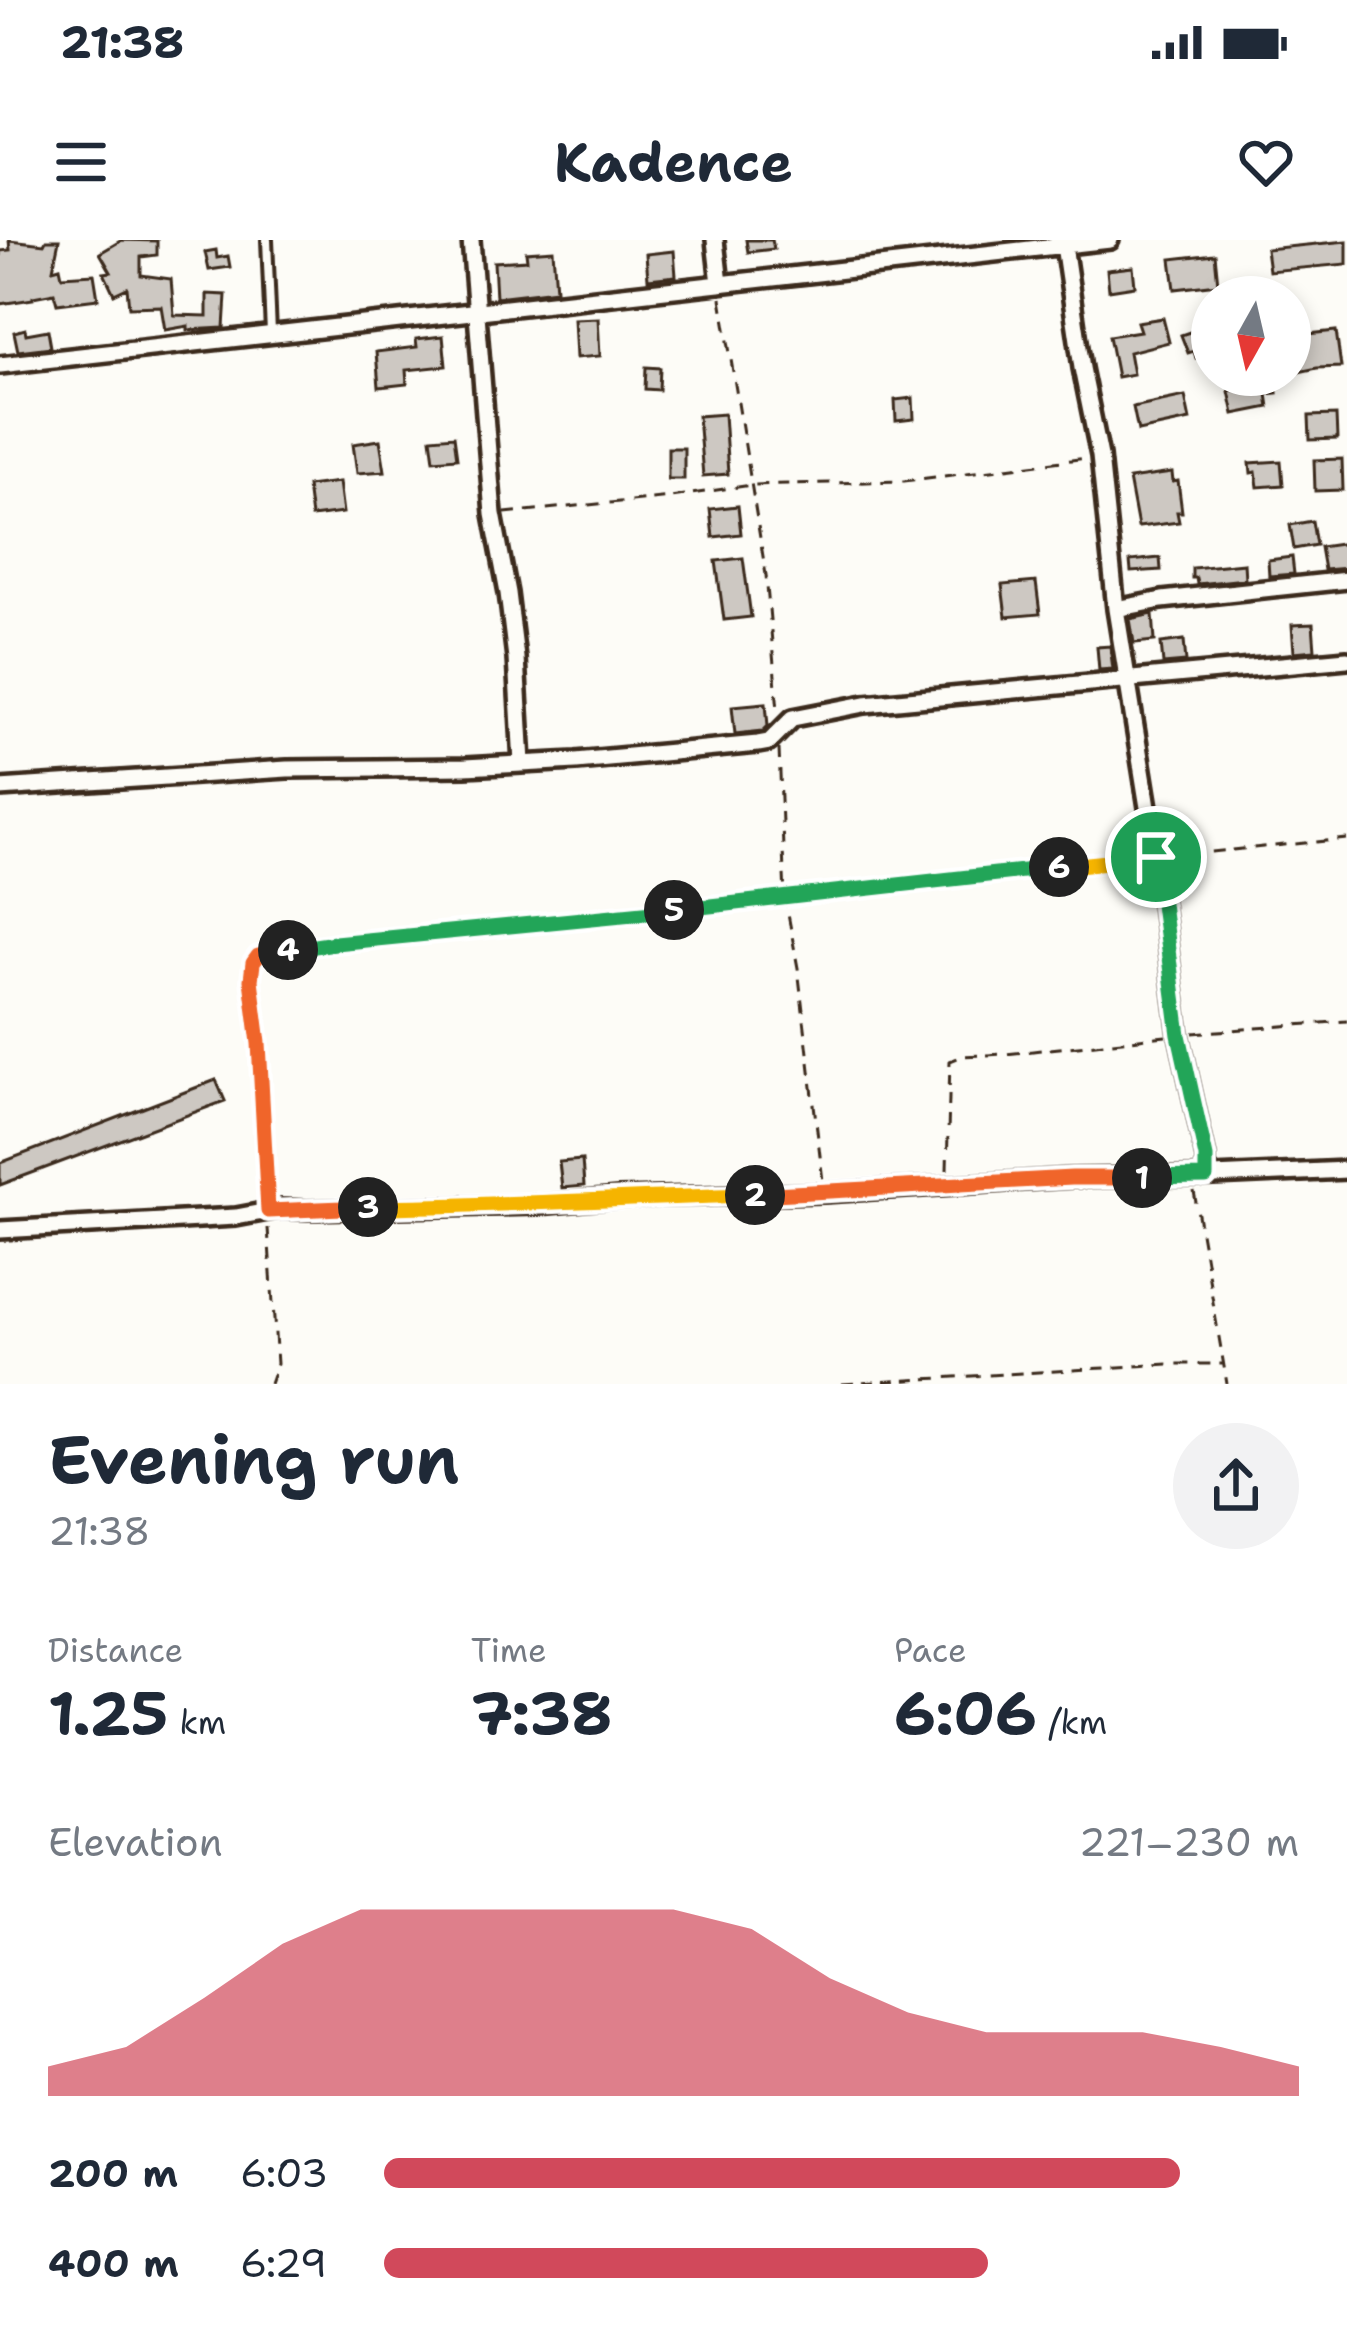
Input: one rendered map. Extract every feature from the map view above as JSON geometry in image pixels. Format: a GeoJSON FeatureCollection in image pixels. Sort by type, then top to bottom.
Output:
{"type":"FeatureCollection","features":[{"type":"Feature","properties":{"kind":"street"},"geometry":{"type":"LineString","coordinates":[[471,240],[494,514],[513,636],[522,763]]}},
{"type":"Feature","properties":{"kind":"street"},"geometry":{"type":"LineString","coordinates":[[715,240],[719,284]]}},
{"type":"Feature","properties":{"kind":"street"},"geometry":{"type":"LineString","coordinates":[[0,365],[1110,240]]}},
{"type":"Feature","properties":{"kind":"street"},"geometry":{"type":"LineString","coordinates":[[1064,245],[1100,456],[1116,609],[1179,1035],[1206,1157],[1199,1177]]}},
{"type":"Feature","properties":{"kind":"street"},"geometry":{"type":"LineString","coordinates":[[1116,609],[1347,580]]}},
{"type":"Feature","properties":{"kind":"street"},"geometry":{"type":"LineString","coordinates":[[0,788],[266,770],[576,761],[758,744],[769,742],[794,718],[865,704],[1347,659]]}},
{"type":"Feature","properties":{"kind":"street"},"geometry":{"type":"LineString","coordinates":[[0,1231],[236,1217],[279,1208],[538,1205],[1072,1178],[1347,1170]]}},
{"type":"Feature","properties":{"kind":"lane"},"geometry":{"type":"LineString","coordinates":[[267,240],[271,334]]}},
{"type":"Feature","properties":{"kind":"path"},"geometry":{"type":"LineString","coordinates":[[494,514],[751,485],[904,481],[1100,456]]}},
{"type":"Feature","properties":{"kind":"path"},"geometry":{"type":"LineString","coordinates":[[273,1384],[259,1043],[251,980],[258,956],[335,943],[1347,838]]}},
{"type":"Feature","properties":{"kind":"path"},"geometry":{"type":"LineString","coordinates":[[946,1186],[950,1061],[963,1056],[1347,1021]]}},
{"type":"Feature","properties":{"kind":"path"},"geometry":{"type":"LineString","coordinates":[[1199,1177],[1227,1384]]}},
{"type":"Feature","properties":{"kind":"path"},"geometry":{"type":"LineString","coordinates":[[842,1384],[1224,1364]]}},
{"type":"Feature","properties":{"kind":"building"},"geometry":{"type":"Polygon","coordinates":[[[9,240],[44,244],[59,240],[53,269],[60,267],[62,276],[94,274],[98,299],[57,304],[54,293],[0,304],[0,251],[10,250],[9,240]]]}},
{"type":"Feature","properties":{"kind":"building"},"geometry":{"type":"Polygon","coordinates":[[[122,240],[157,241],[157,255],[141,257],[141,275],[171,279],[174,315],[207,316],[207,294],[226,295],[224,328],[165,330],[161,306],[129,307],[127,288],[114,294],[104,273],[111,272],[100,253],[122,240]]]}},
{"type":"Feature","properties":{"kind":"building"},"geometry":{"type":"Polygon","coordinates":[[[746,240],[772,240],[774,249],[748,252],[746,240]]]}},
{"type":"Feature","properties":{"kind":"building"},"geometry":{"type":"Polygon","coordinates":[[[1347,241],[1347,264],[1269,271],[1266,249],[1347,241]]]}},
{"type":"Feature","properties":{"kind":"building"},"geometry":{"type":"Polygon","coordinates":[[[216,250],[217,258],[228,256],[230,267],[209,270],[205,252],[216,250]]]}},
{"type":"Feature","properties":{"kind":"building"},"geometry":{"type":"Polygon","coordinates":[[[553,250],[556,290],[496,297],[494,262],[527,260],[526,252],[553,250]]]}},
{"type":"Feature","properties":{"kind":"building"},"geometry":{"type":"Polygon","coordinates":[[[674,251],[676,276],[648,279],[646,254],[674,251]]]}},
{"type":"Feature","properties":{"kind":"building"},"geometry":{"type":"Polygon","coordinates":[[[1215,254],[1217,276],[1191,276],[1191,287],[1175,289],[1171,259],[1215,254]]]}},
{"type":"Feature","properties":{"kind":"building"},"geometry":{"type":"Polygon","coordinates":[[[1133,267],[1135,286],[1109,290],[1107,270],[1133,267]]]}},
{"type":"Feature","properties":{"kind":"building"},"geometry":{"type":"Polygon","coordinates":[[[598,318],[600,356],[576,358],[574,319],[598,318]]]}},
{"type":"Feature","properties":{"kind":"building"},"geometry":{"type":"Polygon","coordinates":[[[1163,318],[1169,342],[1129,352],[1133,374],[1117,377],[1109,336],[1140,331],[1137,322],[1163,318]]]}},
{"type":"Feature","properties":{"kind":"building"},"geometry":{"type":"Polygon","coordinates":[[[25,329],[26,334],[48,330],[51,347],[18,351],[14,332],[25,329]]]}},
{"type":"Feature","properties":{"kind":"building"},"geometry":{"type":"Polygon","coordinates":[[[1336,331],[1341,367],[1311,369],[1311,334],[1336,331]]]}},
{"type":"Feature","properties":{"kind":"building"},"geometry":{"type":"Polygon","coordinates":[[[1191,332],[1191,352],[1188,353],[1181,335],[1191,332]]]}},
{"type":"Feature","properties":{"kind":"building"},"geometry":{"type":"Polygon","coordinates":[[[443,336],[446,366],[406,370],[407,384],[379,387],[376,352],[417,347],[416,339],[443,336]]]}},
{"type":"Feature","properties":{"kind":"building"},"geometry":{"type":"Polygon","coordinates":[[[646,367],[660,368],[659,390],[645,389],[646,367]]]}},
{"type":"Feature","properties":{"kind":"building"},"geometry":{"type":"Polygon","coordinates":[[[1185,396],[1190,420],[1138,431],[1133,407],[1185,396]]]}},
{"type":"Feature","properties":{"kind":"building"},"geometry":{"type":"Polygon","coordinates":[[[1230,396],[1267,396],[1269,407],[1234,414],[1230,396]]]}},
{"type":"Feature","properties":{"kind":"building"},"geometry":{"type":"Polygon","coordinates":[[[913,398],[914,419],[896,421],[895,400],[913,398]]]}},
{"type":"Feature","properties":{"kind":"building"},"geometry":{"type":"Polygon","coordinates":[[[724,414],[728,474],[703,476],[698,416],[724,414]]]}},
{"type":"Feature","properties":{"kind":"building"},"geometry":{"type":"Polygon","coordinates":[[[1336,415],[1337,439],[1310,440],[1309,416],[1336,415]]]}},
{"type":"Feature","properties":{"kind":"building"},"geometry":{"type":"Polygon","coordinates":[[[454,436],[457,458],[434,460],[431,438],[454,436]]]}},
{"type":"Feature","properties":{"kind":"building"},"geometry":{"type":"Polygon","coordinates":[[[380,440],[385,471],[357,473],[353,444],[380,440]]]}},
{"type":"Feature","properties":{"kind":"building"},"geometry":{"type":"Polygon","coordinates":[[[668,448],[684,448],[684,479],[668,479],[668,448]]]}},
{"type":"Feature","properties":{"kind":"building"},"geometry":{"type":"Polygon","coordinates":[[[1342,459],[1343,490],[1315,491],[1314,460],[1342,459]]]}},
{"type":"Feature","properties":{"kind":"building"},"geometry":{"type":"Polygon","coordinates":[[[1281,461],[1283,485],[1258,487],[1250,463],[1281,461]]]}},
{"type":"Feature","properties":{"kind":"building"},"geometry":{"type":"Polygon","coordinates":[[[1172,473],[1173,482],[1178,481],[1179,522],[1138,527],[1129,479],[1172,473]]]}},
{"type":"Feature","properties":{"kind":"building"},"geometry":{"type":"Polygon","coordinates":[[[339,482],[343,513],[311,517],[307,486],[339,482]]]}},
{"type":"Feature","properties":{"kind":"building"},"geometry":{"type":"Polygon","coordinates":[[[738,506],[741,534],[713,537],[710,509],[738,506]]]}},
{"type":"Feature","properties":{"kind":"building"},"geometry":{"type":"Polygon","coordinates":[[[1312,521],[1316,545],[1294,549],[1290,525],[1312,521]]]}},
{"type":"Feature","properties":{"kind":"building"},"geometry":{"type":"Polygon","coordinates":[[[1347,543],[1347,568],[1324,570],[1320,547],[1347,543]]]}},
{"type":"Feature","properties":{"kind":"building"},"geometry":{"type":"Polygon","coordinates":[[[1292,557],[1294,574],[1269,576],[1268,560],[1292,557]]]}},
{"type":"Feature","properties":{"kind":"building"},"geometry":{"type":"Polygon","coordinates":[[[743,558],[751,617],[724,620],[716,561],[743,558]]]}},
{"type":"Feature","properties":{"kind":"building"},"geometry":{"type":"Polygon","coordinates":[[[1160,558],[1161,570],[1131,572],[1130,561],[1160,558]]]}},
{"type":"Feature","properties":{"kind":"building"},"geometry":{"type":"Polygon","coordinates":[[[1244,563],[1245,579],[1197,584],[1192,578],[1192,568],[1244,563]]]}},
{"type":"Feature","properties":{"kind":"building"},"geometry":{"type":"Polygon","coordinates":[[[1036,582],[1040,614],[1006,617],[1002,585],[1036,582]]]}},
{"type":"Feature","properties":{"kind":"building"},"geometry":{"type":"Polygon","coordinates":[[[1153,614],[1155,641],[1134,643],[1130,619],[1153,614]]]}},
{"type":"Feature","properties":{"kind":"building"},"geometry":{"type":"Polygon","coordinates":[[[1313,624],[1315,650],[1294,652],[1292,625],[1313,624]]]}},
{"type":"Feature","properties":{"kind":"building"},"geometry":{"type":"Polygon","coordinates":[[[1184,640],[1186,662],[1163,664],[1161,643],[1184,640]]]}},
{"type":"Feature","properties":{"kind":"building"},"geometry":{"type":"Polygon","coordinates":[[[1110,646],[1113,669],[1099,670],[1097,647],[1110,646]]]}},
{"type":"Feature","properties":{"kind":"building"},"geometry":{"type":"Polygon","coordinates":[[[766,703],[768,726],[763,731],[735,734],[732,706],[766,703]]]}},
{"type":"Feature","properties":{"kind":"building"},"geometry":{"type":"Polygon","coordinates":[[[216,1080],[225,1101],[0,1185],[0,1163],[216,1080]]]}},
{"type":"Feature","properties":{"kind":"building"},"geometry":{"type":"Polygon","coordinates":[[[582,1160],[584,1186],[562,1188],[559,1162],[582,1160]]]}},
{"type":"Feature","properties":{"kind":"route"},"geometry":{"type":"LineString","coordinates":[[1156,857],[1179,1035],[1206,1157],[1206,1177],[1072,1178],[538,1205],[268,1211],[251,980],[258,956],[335,943],[1156,857]]}}]}
